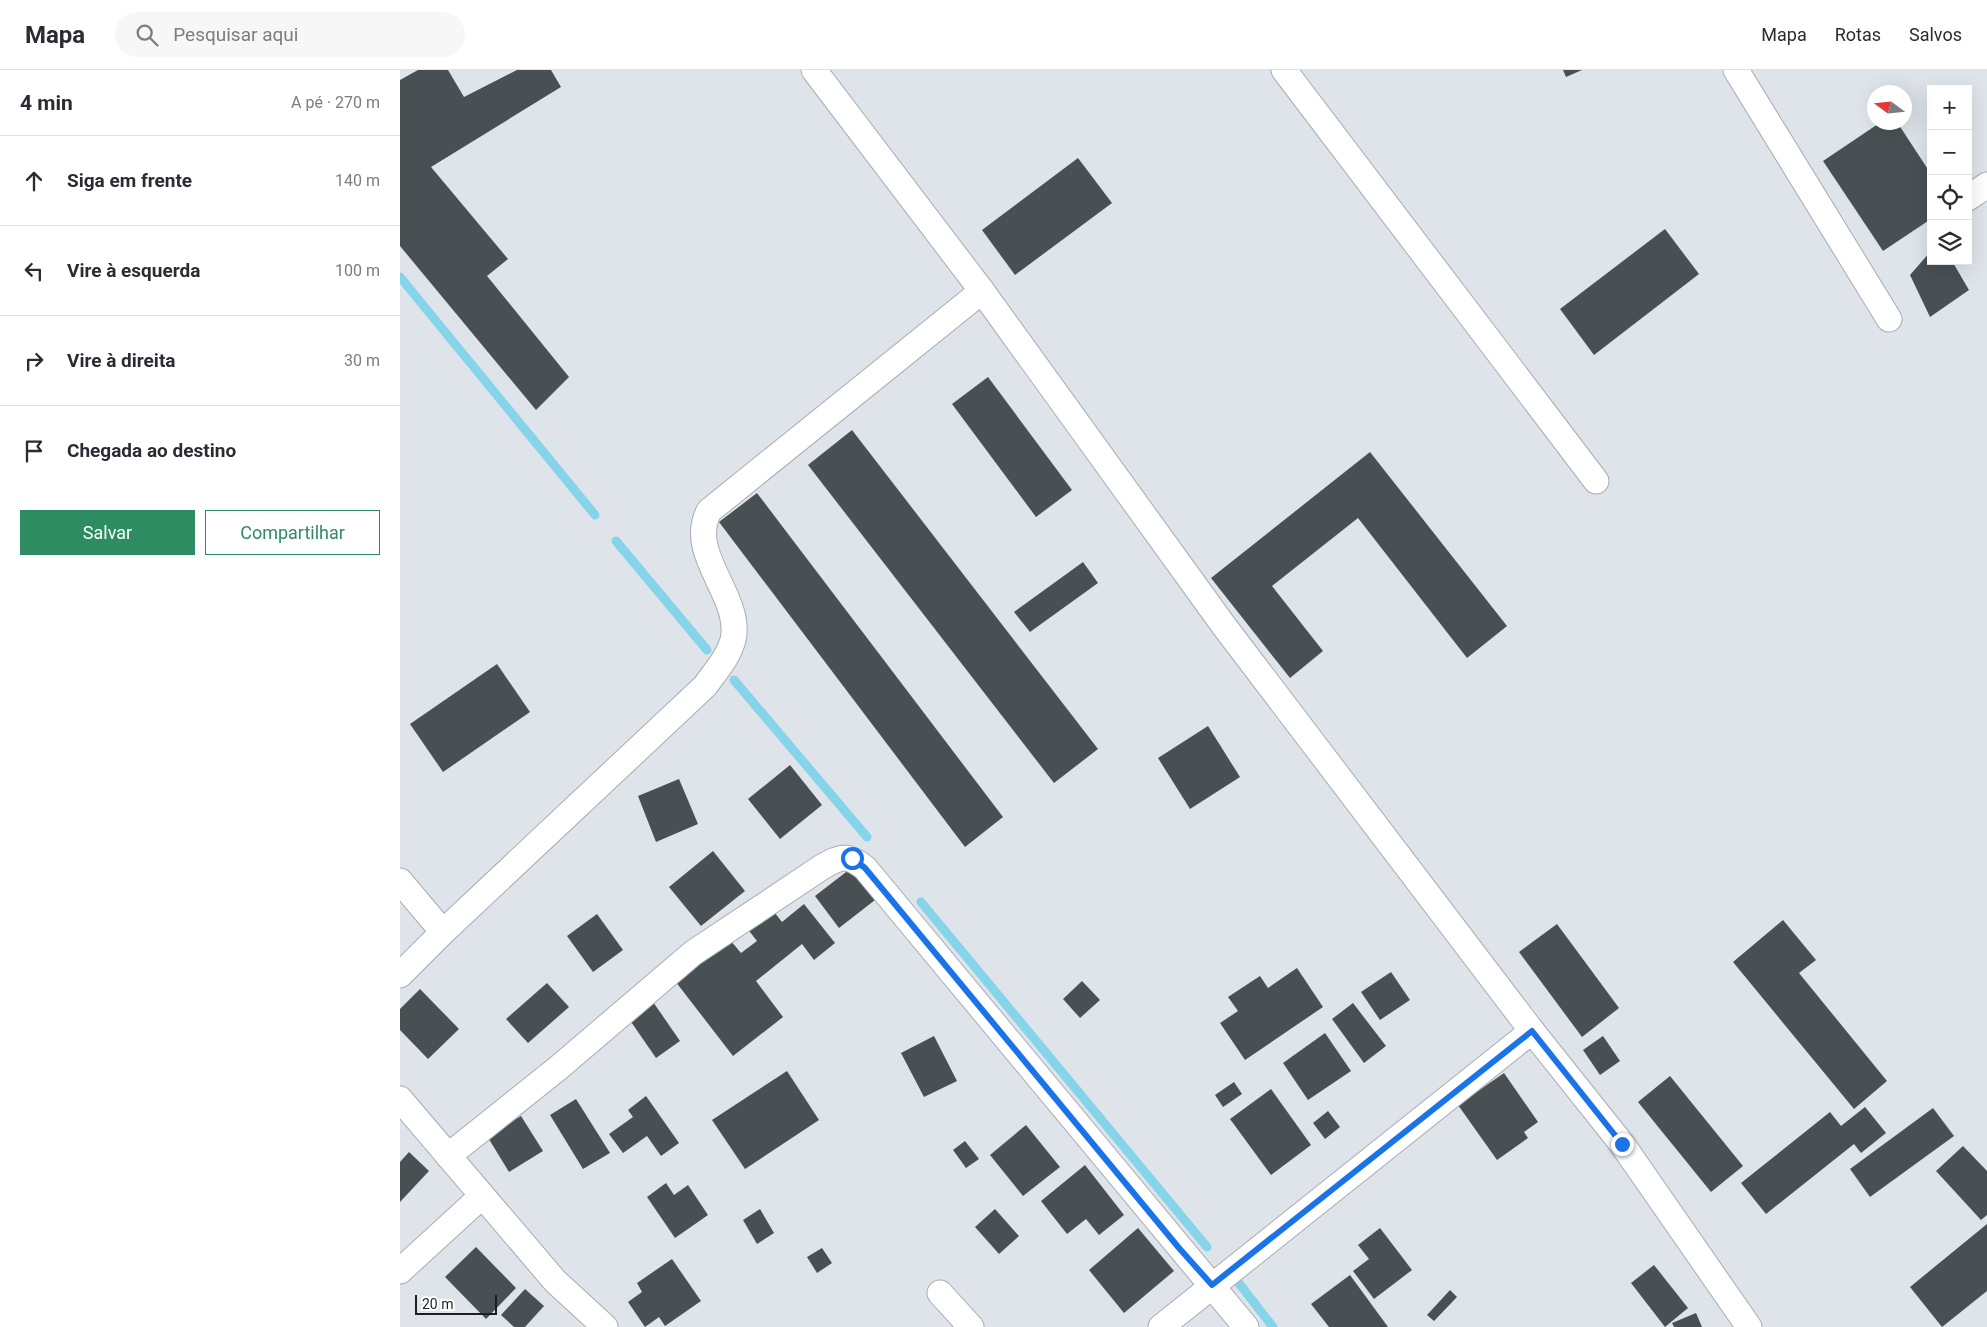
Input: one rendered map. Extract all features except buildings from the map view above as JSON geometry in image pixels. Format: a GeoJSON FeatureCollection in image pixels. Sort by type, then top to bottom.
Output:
{"type":"FeatureCollection","features":[{"type":"Feature","properties":{"kind":"street"},"geometry":{"type":"LineString","coordinates":[[814,70],[982,291],[1224,626],[1532,1031],[1622,1144],[1750,1327]]}},
{"type":"Feature","properties":{"kind":"street"},"geometry":{"type":"LineString","coordinates":[[1284,70],[1596,481]]}},
{"type":"Feature","properties":{"kind":"street"},"geometry":{"type":"LineString","coordinates":[[1736,70],[1889,319]]}},
{"type":"Feature","properties":{"kind":"street"},"geometry":{"type":"LineString","coordinates":[[1972,195],[1987,184]]}},
{"type":"Feature","properties":{"kind":"street"},"geometry":{"type":"LineString","coordinates":[[400,975],[443,932],[705,686],[728,654],[733,638],[733,625],[730,611],[707,555],[703,531],[704,520],[709,511],[982,291]]}},
{"type":"Feature","properties":{"kind":"street"},"geometry":{"type":"LineString","coordinates":[[448,1156],[557,1069],[693,953],[822,867],[837,859],[852,858],[865,868],[1246,1327]]}},
{"type":"Feature","properties":{"kind":"street"},"geometry":{"type":"LineString","coordinates":[[400,881],[443,932]]}},
{"type":"Feature","properties":{"kind":"street"},"geometry":{"type":"LineString","coordinates":[[1161,1327],[1532,1031]]}},
{"type":"Feature","properties":{"kind":"street"},"geometry":{"type":"LineString","coordinates":[[400,1099],[555,1281],[605,1327]]}},
{"type":"Feature","properties":{"kind":"street"},"geometry":{"type":"LineString","coordinates":[[400,1271],[482,1196]]}},
{"type":"Feature","properties":{"kind":"street"},"geometry":{"type":"LineString","coordinates":[[940,1293],[971,1327]]}},
{"type":"Feature","properties":{"kind":"waterway"},"geometry":{"type":"LineString","coordinates":[[400,277],[595,515]]}},
{"type":"Feature","properties":{"kind":"waterway"},"geometry":{"type":"LineString","coordinates":[[616,541],[707,650]]}},
{"type":"Feature","properties":{"kind":"waterway"},"geometry":{"type":"LineString","coordinates":[[734,680],[867,837]]}},
{"type":"Feature","properties":{"kind":"waterway"},"geometry":{"type":"LineString","coordinates":[[921,902],[1207,1247]]}},
{"type":"Feature","properties":{"kind":"waterway"},"geometry":{"type":"LineString","coordinates":[[1238,1282],[1273,1327]]}},
{"type":"Feature","properties":{"kind":"route"},"geometry":{"type":"LineString","coordinates":[[852,858],[865,868],[960,985],[1212,1285],[1532,1031],[1622,1144]]}}]}
